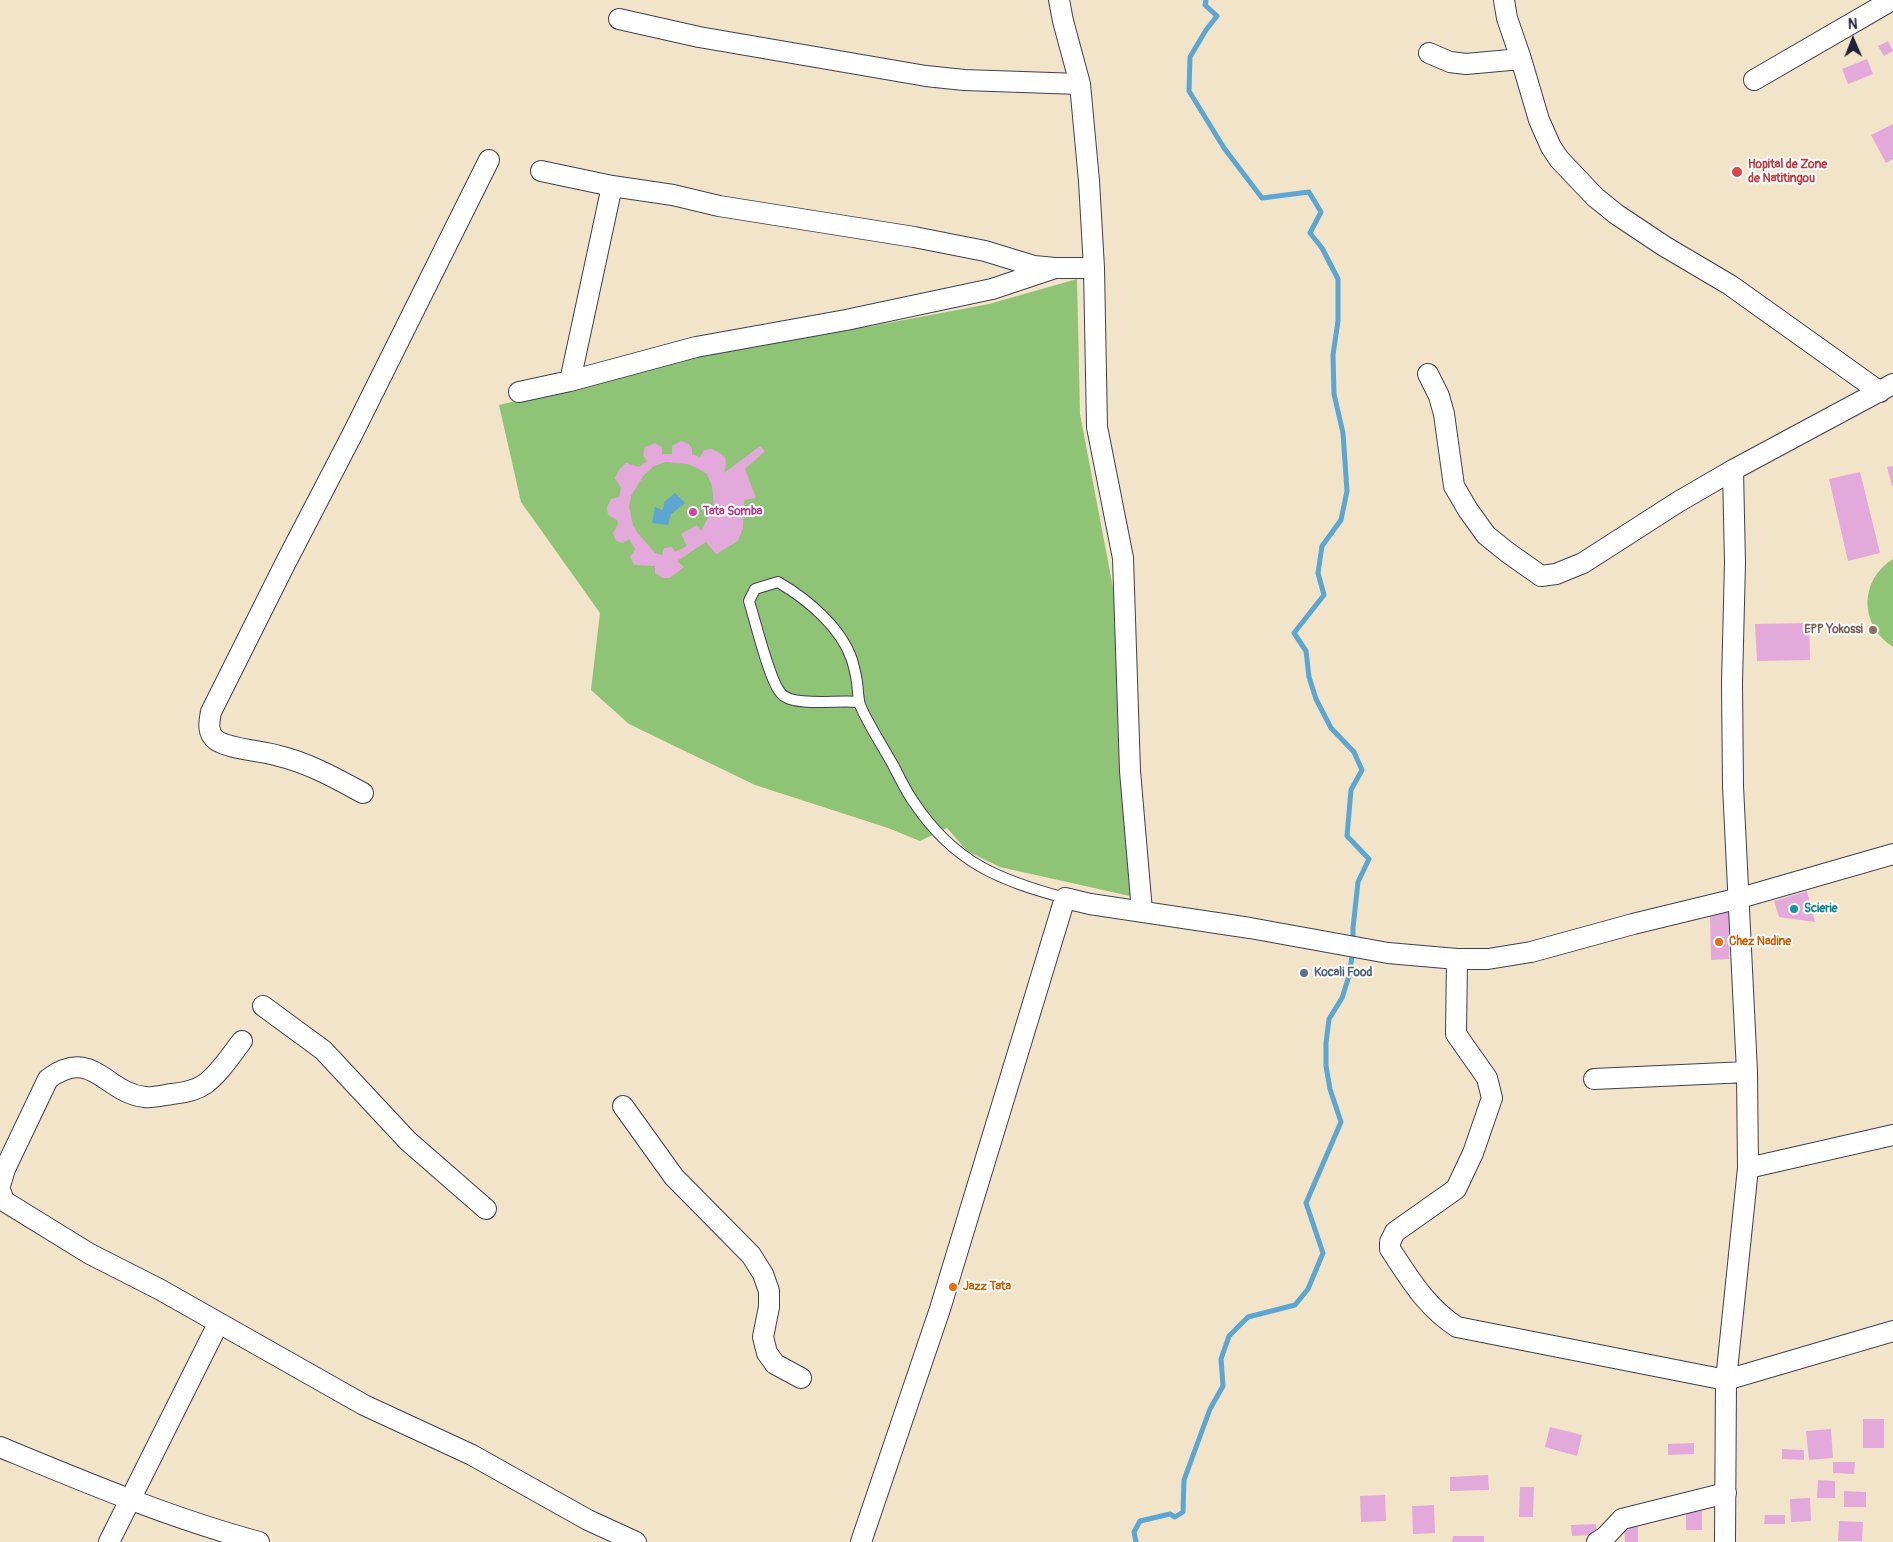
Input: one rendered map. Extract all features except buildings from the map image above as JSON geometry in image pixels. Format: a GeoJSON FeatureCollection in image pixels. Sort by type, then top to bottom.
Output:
{"type":"FeatureCollection","features":[{"type":"Feature","properties":{"kind":"street"},"geometry":{"type":"LineString","coordinates":[[1059,0],[1080,84],[1089,180],[1094,268],[1097,427],[1122,558],[1130,772],[1142,911]]}},
{"type":"Feature","properties":{"kind":"street"},"geometry":{"type":"LineString","coordinates":[[1428,374],[1439,396],[1444,414],[1454,486],[1486,535],[1542,576],[1556,574],[1583,562],[1624,535],[1733,470],[1887,388],[1738,291],[1664,246],[1616,214],[1595,197],[1559,159],[1551,147],[1539,120],[1507,18],[1504,0]]}},
{"type":"Feature","properties":{"kind":"street"},"geometry":{"type":"LineString","coordinates":[[1754,80],[1892,0]]}},
{"type":"Feature","properties":{"kind":"street"},"geometry":{"type":"LineString","coordinates":[[619,19],[699,37],[926,76],[964,80],[1080,84]]}},
{"type":"Feature","properties":{"kind":"street"},"geometry":{"type":"LineString","coordinates":[[1429,53],[1450,62],[1466,64],[1521,59]]}},
{"type":"Feature","properties":{"kind":"street"},"geometry":{"type":"LineString","coordinates":[[363,793],[330,775],[281,756],[224,744],[215,739],[208,727],[211,712],[489,160]]}},
{"type":"Feature","properties":{"kind":"street"},"geometry":{"type":"LineString","coordinates":[[542,171],[612,186],[672,195],[719,206],[914,237],[984,252],[1034,266],[1094,268]]}},
{"type":"Feature","properties":{"kind":"street"},"geometry":{"type":"LineString","coordinates":[[570,381],[612,186]]}},
{"type":"Feature","properties":{"kind":"street"},"geometry":{"type":"LineString","coordinates":[[519,392],[570,381],[696,347],[846,320],[992,290],[1055,268]]}},
{"type":"Feature","properties":{"kind":"street"},"geometry":{"type":"LineString","coordinates":[[1725,1542],[1726,1380],[1748,1168],[1747,1072],[1740,898],[1733,786],[1732,683],[1736,563],[1733,470]]}},
{"type":"Feature","properties":{"kind":"street"},"geometry":{"type":"LineString","coordinates":[[861,1542],[940,1309],[1065,898],[1388,953],[1457,959],[1488,958],[1531,952],[1633,924],[1740,898],[1893,854]]}},
{"type":"Feature","properties":{"kind":"street"},"geometry":{"type":"LineString","coordinates":[[1457,959],[1456,1034],[1487,1078],[1492,1098],[1473,1153],[1456,1188],[1395,1232],[1390,1242],[1390,1249],[1422,1297],[1448,1322],[1457,1327],[1726,1380],[1893,1331]]}},
{"type":"Feature","properties":{"kind":"street"},"geometry":{"type":"LineString","coordinates":[[263,1006],[323,1050],[408,1141],[486,1209]]}},
{"type":"Feature","properties":{"kind":"street"},"geometry":{"type":"LineString","coordinates":[[242,1040],[220,1070],[204,1085],[187,1092],[146,1098],[129,1092],[78,1066],[59,1071],[48,1079],[5,1169],[0,1188],[4,1201],[90,1254],[364,1405],[472,1455],[588,1520],[636,1542]]}},
{"type":"Feature","properties":{"kind":"street"},"geometry":{"type":"LineString","coordinates":[[1594,1079],[1747,1072]]}},
{"type":"Feature","properties":{"kind":"street"},"geometry":{"type":"LineString","coordinates":[[623,1106],[674,1177],[751,1255],[763,1274],[769,1291],[769,1307],[763,1337],[767,1353],[775,1364],[800,1378]]}},
{"type":"Feature","properties":{"kind":"street"},"geometry":{"type":"LineString","coordinates":[[1748,1168],[1893,1135]]}},
{"type":"Feature","properties":{"kind":"street"},"geometry":{"type":"LineString","coordinates":[[109,1542],[218,1324]]}},
{"type":"Feature","properties":{"kind":"street"},"geometry":{"type":"LineString","coordinates":[[0,1447],[131,1500],[259,1542]]}},
{"type":"Feature","properties":{"kind":"street"},"geometry":{"type":"LineString","coordinates":[[1597,1542],[1605,1537],[1622,1520],[1726,1493]]}},
{"type":"Feature","properties":{"kind":"lane"},"geometry":{"type":"LineString","coordinates":[[860,702],[844,700],[800,701],[788,698],[780,692],[773,678],[750,601],[755,589],[778,582],[790,589],[813,608],[842,638],[851,658],[860,702],[914,803],[925,819],[951,847],[961,856],[988,872],[1027,887],[1065,898]]}},
{"type":"Feature","properties":{"kind":"green space"},"geometry":{"type":"Polygon","coordinates":[[[1077,279],[1080,414],[1114,593],[1118,734],[1130,896],[1000,867],[967,851],[947,828],[920,841],[888,828],[755,785],[629,724],[591,690],[600,613],[521,502],[499,405],[711,353],[989,304],[1077,279]]]}},
{"type":"Feature","properties":{"kind":"green space"},"geometry":{"type":"Polygon","coordinates":[[[1893,559],[1893,647],[1882,638],[1874,627],[1869,615],[1868,603],[1869,590],[1874,579],[1882,568],[1893,559]]]}},
{"type":"Feature","properties":{"kind":"water"},"geometry":{"type":"Polygon","coordinates":[[[675,493],[685,503],[671,514],[668,525],[652,523],[655,507],[662,510],[664,502],[675,493]]]}},
{"type":"Feature","properties":{"kind":"waterway"},"geometry":{"type":"LineString","coordinates":[[1206,0],[1205,5],[1217,16],[1190,57],[1189,91],[1224,148],[1262,198],[1309,192],[1321,212],[1310,233],[1322,248],[1338,279],[1338,321],[1333,355],[1334,394],[1343,433],[1347,491],[1341,520],[1322,546],[1318,573],[1324,595],[1294,633],[1306,651],[1309,677],[1316,699],[1331,728],[1354,752],[1362,770],[1351,790],[1347,836],[1369,859],[1358,882],[1353,942]]}},
{"type":"Feature","properties":{"kind":"waterway"},"geometry":{"type":"LineString","coordinates":[[1136,1542],[1134,1532],[1140,1521],[1170,1514],[1175,1517],[1183,1512],[1184,1480],[1210,1409],[1223,1386],[1221,1359],[1229,1336],[1248,1317],[1295,1305],[1308,1289],[1323,1253],[1306,1203],[1341,1122],[1330,1089],[1326,1066],[1326,1043],[1329,1019],[1342,998],[1349,976],[1353,950]]}},
{"type":"Feature","properties":{"kind":"place","name":"Hopital de Zone de Natitingou"},"geometry":{"type":"Point","coordinates":[1737,172]}},
{"type":"Feature","properties":{"kind":"place","name":"Tata Somba"},"geometry":{"type":"Point","coordinates":[693,512]}},
{"type":"Feature","properties":{"kind":"place","name":"EPP Yokossi"},"geometry":{"type":"Point","coordinates":[1873,630]}},
{"type":"Feature","properties":{"kind":"place","name":"Scierie"},"geometry":{"type":"Point","coordinates":[1794,909]}},
{"type":"Feature","properties":{"kind":"place","name":"Chez Nadine"},"geometry":{"type":"Point","coordinates":[1719,942]}},
{"type":"Feature","properties":{"kind":"place","name":"Kocali Food"},"geometry":{"type":"Point","coordinates":[1304,973]}},
{"type":"Feature","properties":{"kind":"place","name":"Jazz Tata"},"geometry":{"type":"Point","coordinates":[953,1287]}}]}
